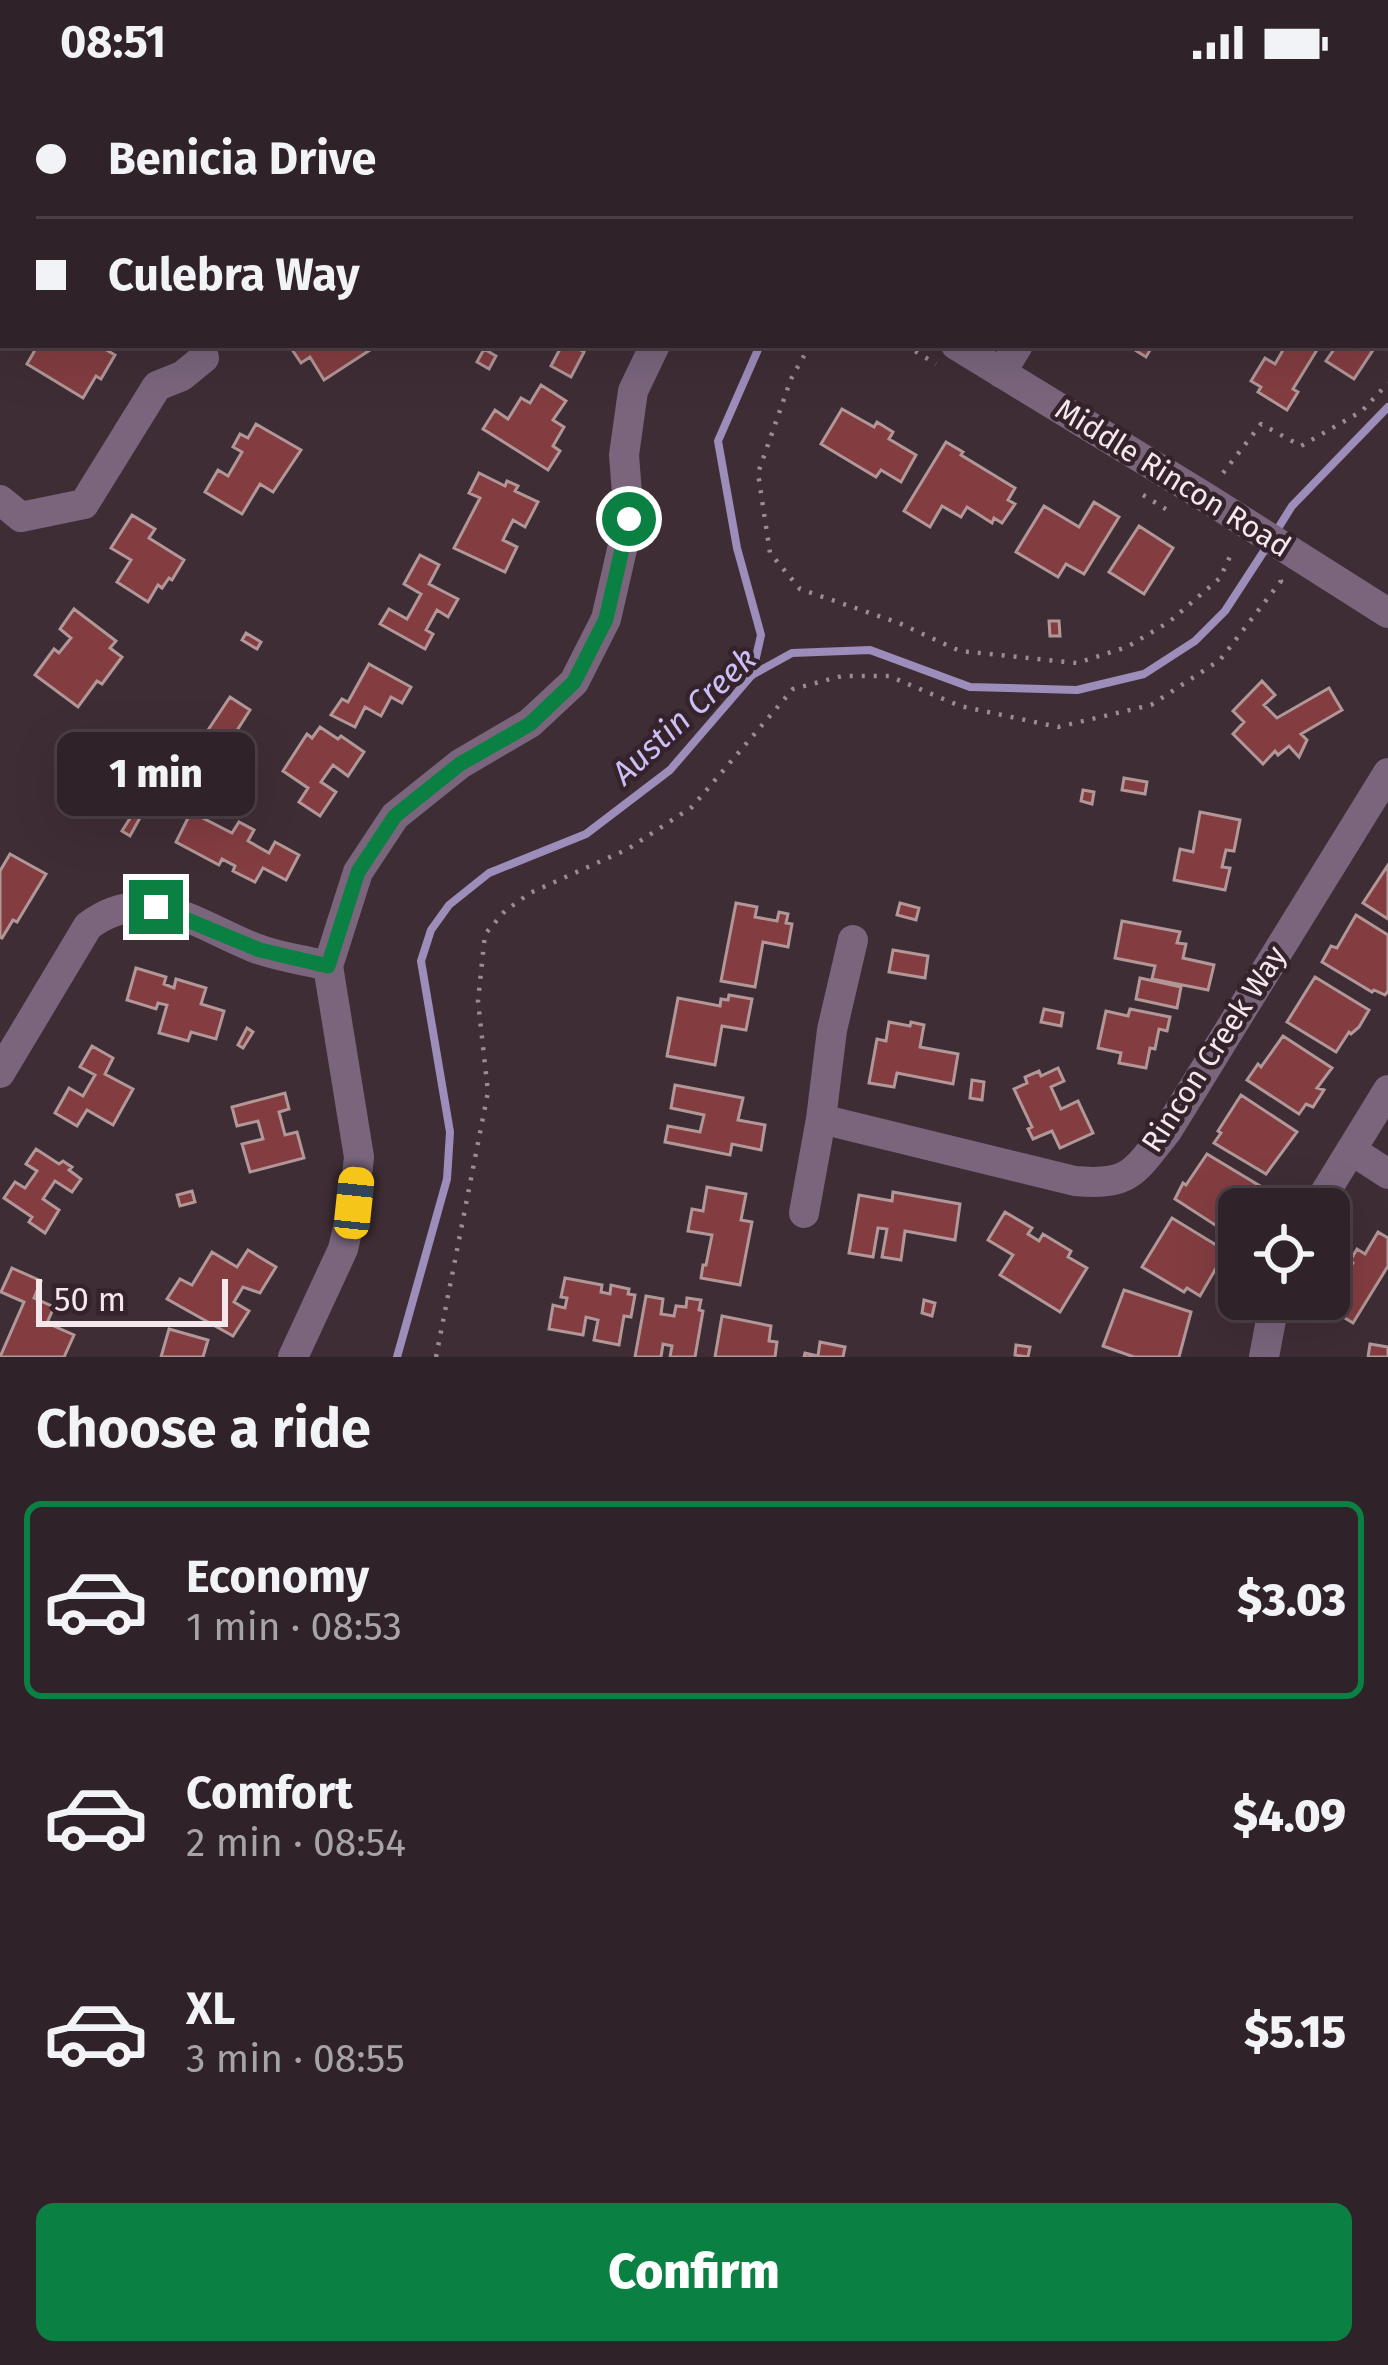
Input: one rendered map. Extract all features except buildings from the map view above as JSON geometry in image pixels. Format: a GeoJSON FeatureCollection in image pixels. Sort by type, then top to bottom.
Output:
{"type":"FeatureCollection","features":[{"type":"Feature","properties":{"kind":"street"},"geometry":{"type":"LineString","coordinates":[[293,1357],[343,1249],[354,1203],[359,1156],[328,966],[358,872],[395,816],[460,764],[530,724],[574,682],[606,619],[629,519],[624,455],[633,391],[654,348]]}},
{"type":"Feature","properties":{"kind":"street","name":"Middle Rincon Road"},"geometry":{"type":"LineString","coordinates":[[961,348],[1205,497],[1244,539],[1285,565],[1388,613]]}},
{"type":"Feature","properties":{"kind":"street"},"geometry":{"type":"LineString","coordinates":[[1001,373],[1016,348]]}},
{"type":"Feature","properties":{"kind":"street"},"geometry":{"type":"LineString","coordinates":[[10,509],[84,504],[157,386],[182,376],[204,358]]}},
{"type":"Feature","properties":{"kind":"street","name":"Rincon Creek Way"},"geometry":{"type":"LineString","coordinates":[[821,1119],[1075,1180],[1102,1183],[1132,1175],[1166,1131],[1388,773]]}},
{"type":"Feature","properties":{"kind":"street"},"geometry":{"type":"LineString","coordinates":[[0,1073],[88,926],[106,912],[156,907],[260,950],[328,966]]}},
{"type":"Feature","properties":{"kind":"street"},"geometry":{"type":"LineString","coordinates":[[804,1213],[832,1030],[853,940]]}},
{"type":"Feature","properties":{"kind":"street"},"geometry":{"type":"LineString","coordinates":[[1328,1188],[1388,1090]]}},
{"type":"Feature","properties":{"kind":"street"},"geometry":{"type":"LineString","coordinates":[[1351,1150],[1388,1174]]}},
{"type":"Feature","properties":{"kind":"street"},"geometry":{"type":"LineString","coordinates":[[1264,1357],[1271,1320]]}},
{"type":"Feature","properties":{"kind":"path"},"geometry":{"type":"LineString","coordinates":[[808,348],[791,379],[758,473],[770,553],[800,589],[899,623],[960,651],[1077,663],[1127,647],[1169,622],[1220,578],[1233,550],[1244,539]]}},
{"type":"Feature","properties":{"kind":"path"},"geometry":{"type":"LineString","coordinates":[[1205,497],[1261,424],[1301,446],[1362,411],[1388,383]]}},
{"type":"Feature","properties":{"kind":"path"},"geometry":{"type":"LineString","coordinates":[[436,1357],[488,1092],[478,1001],[485,934],[505,911],[530,893],[628,849],[692,806],[794,688],[842,676],[889,676],[960,706],[1058,727],[1151,705],[1220,660],[1281,580],[1285,565]]}},
{"type":"Feature","properties":{"kind":"waterway"},"geometry":{"type":"LineString","coordinates":[[752,675],[761,635],[737,548],[718,441],[759,348]]}},
{"type":"Feature","properties":{"kind":"waterway","name":"Austin Creek"},"geometry":{"type":"LineString","coordinates":[[1277,530],[1292,506],[1388,407]]}},
{"type":"Feature","properties":{"kind":"waterway","name":"Austin Creek"},"geometry":{"type":"LineString","coordinates":[[397,1357],[447,1179],[450,1132],[421,961],[431,930],[449,905],[489,873],[586,834],[670,770],[752,675],[792,653],[870,650],[970,687],[1077,690],[1144,674],[1195,641],[1225,611],[1266,548]]}},
{"type":"Feature","properties":{"kind":"route"},"geometry":{"type":"LineString","coordinates":[[156,907],[260,950],[328,966],[358,872],[395,816],[460,764],[530,724],[574,682],[606,619],[629,519]]}}]}
